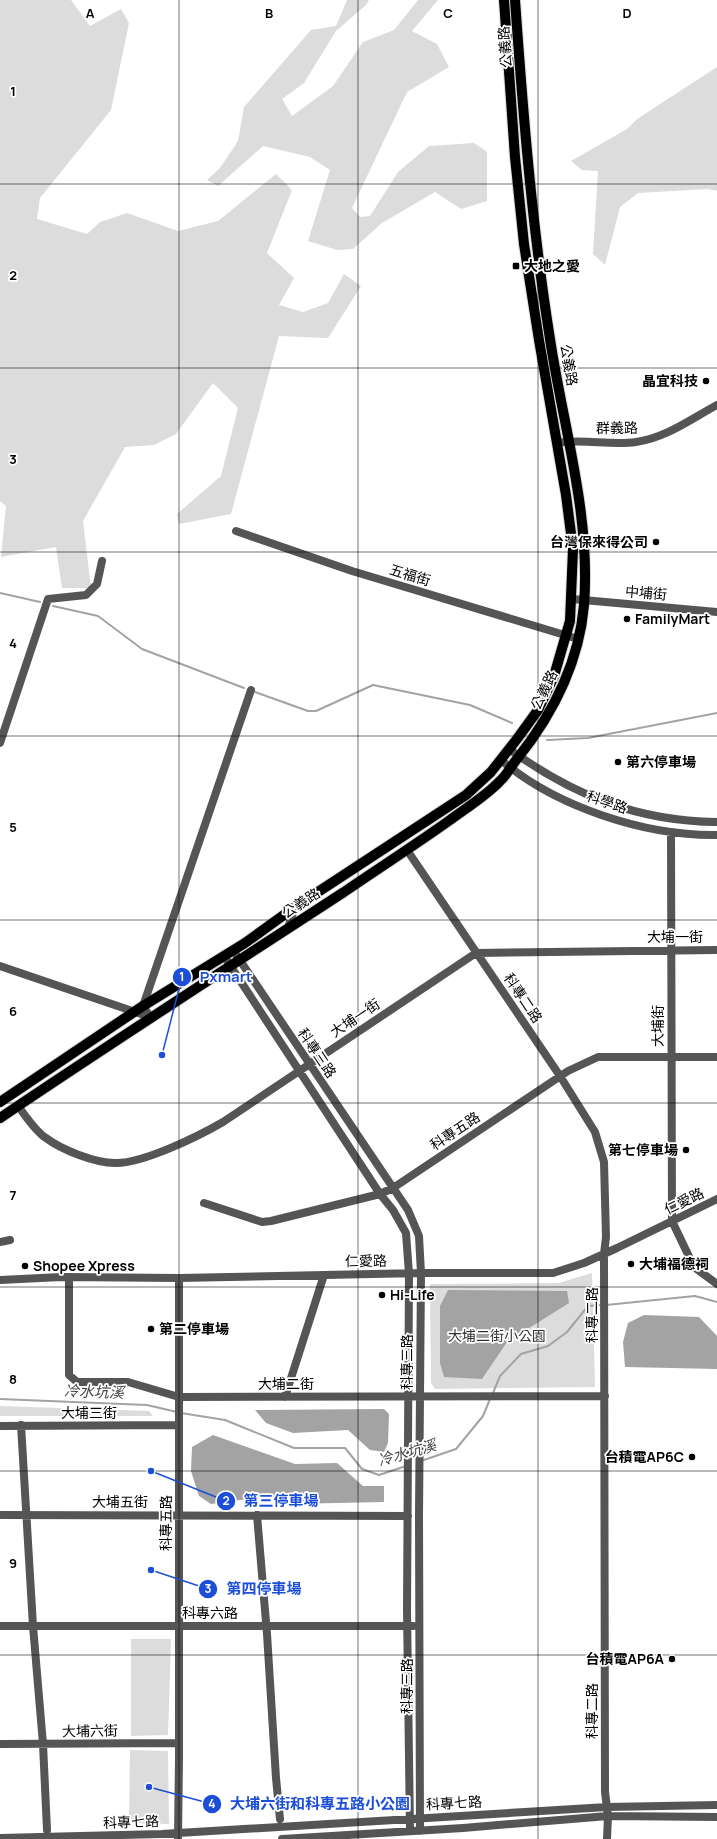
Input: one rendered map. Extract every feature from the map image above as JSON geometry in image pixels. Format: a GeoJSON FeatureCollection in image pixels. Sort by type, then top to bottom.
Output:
{"type":"FeatureCollection","features":[{"type":"Feature","properties":{"kind":"main road","name":"公義路"},"geometry":{"type":"LineString","coordinates":[[0,1102],[143,1006],[224,956],[295,907],[466,795],[491,772],[538,710],[554,676],[570,621],[573,549],[524,244],[515,157],[504,0]]}},
{"type":"Feature","properties":{"kind":"main road","name":"公義路"},"geometry":{"type":"LineString","coordinates":[[0,1118],[150,1017],[240,960],[407,850],[472,804],[501,781],[548,716],[567,678],[582,622],[585,548],[570,440],[550,339],[536,243],[527,156],[516,0]]}},
{"type":"Feature","properties":{"kind":"street","name":"群義路"},"geometry":{"type":"LineString","coordinates":[[557,443],[570,440],[635,442],[659,437],[717,405]]}},
{"type":"Feature","properties":{"kind":"street","name":"五福街"},"geometry":{"type":"LineString","coordinates":[[236,531],[352,571],[578,639]]}},
{"type":"Feature","properties":{"kind":"street"},"geometry":{"type":"LineString","coordinates":[[0,743],[48,599],[86,595],[97,584],[102,561]]}},
{"type":"Feature","properties":{"kind":"street","name":"中埔街"},"geometry":{"type":"LineString","coordinates":[[572,599],[717,612]]}},
{"type":"Feature","properties":{"kind":"street"},"geometry":{"type":"LineString","coordinates":[[150,1017],[143,1006],[251,690]]}},
{"type":"Feature","properties":{"kind":"street","name":"科學路"},"geometry":{"type":"LineString","coordinates":[[509,749],[534,767],[562,783],[605,803],[651,815],[684,820],[717,822]]}},
{"type":"Feature","properties":{"kind":"street","name":"科學路"},"geometry":{"type":"LineString","coordinates":[[501,760],[510,768],[537,785],[574,804],[603,816],[671,832],[717,835]]}},
{"type":"Feature","properties":{"kind":"street","name":"大埔街"},"geometry":{"type":"LineString","coordinates":[[671,832],[672,1221]]}},
{"type":"Feature","properties":{"kind":"street","name":"科專二路"},"geometry":{"type":"LineString","coordinates":[[407,850],[560,1076],[596,1132],[604,1162],[606,1237],[604,1254],[605,1792],[608,1816],[607,1839]]}},
{"type":"Feature","properties":{"kind":"street"},"geometry":{"type":"LineString","coordinates":[[288,928],[295,907]]}},
{"type":"Feature","properties":{"kind":"street","name":"科專三路"},"geometry":{"type":"LineString","coordinates":[[233,950],[408,1210],[419,1236],[421,1273],[419,1396],[420,1831]]}},
{"type":"Feature","properties":{"kind":"street","name":"大埔一街"},"geometry":{"type":"LineString","coordinates":[[18,1106],[44,1138],[67,1150],[98,1160],[114,1163],[134,1161],[199,1136],[300,1071],[476,953],[717,950]]}},
{"type":"Feature","properties":{"kind":"street","name":"科專三路"},"geometry":{"type":"LineString","coordinates":[[224,956],[380,1194],[393,1210],[406,1233],[409,1274],[407,1396],[410,1831]]}},
{"type":"Feature","properties":{"kind":"street"},"geometry":{"type":"LineString","coordinates":[[0,966],[150,1017]]}},
{"type":"Feature","properties":{"kind":"street","name":"科專五路"},"geometry":{"type":"LineString","coordinates":[[204,1203],[262,1222],[380,1194],[393,1188],[560,1076],[598,1057],[717,1057]]}},
{"type":"Feature","properties":{"kind":"street","name":"仁愛路"},"geometry":{"type":"LineString","coordinates":[[0,1280],[69,1277],[179,1278],[421,1273],[553,1273],[584,1263],[604,1254],[717,1199]]}},
{"type":"Feature","properties":{"kind":"street"},"geometry":{"type":"LineString","coordinates":[[672,1221],[694,1267],[717,1284]]}},
{"type":"Feature","properties":{"kind":"street"},"geometry":{"type":"LineString","coordinates":[[0,1242],[10,1240]]}},
{"type":"Feature","properties":{"kind":"street"},"geometry":{"type":"LineString","coordinates":[[285,1397],[324,1275]]}},
{"type":"Feature","properties":{"kind":"street","name":"大埔二街"},"geometry":{"type":"LineString","coordinates":[[69,1277],[69,1375],[77,1382],[128,1382],[179,1400],[285,1397],[486,1395],[605,1396]]}},
{"type":"Feature","properties":{"kind":"street","name":"科專五路"},"geometry":{"type":"LineString","coordinates":[[178,1836],[179,1278]]}},
{"type":"Feature","properties":{"kind":"street","name":"大埔三街"},"geometry":{"type":"LineString","coordinates":[[0,1426],[179,1422]]}},
{"type":"Feature","properties":{"kind":"street"},"geometry":{"type":"LineString","coordinates":[[21,1425],[25,1515],[43,1744],[47,1830]]}},
{"type":"Feature","properties":{"kind":"street","name":"大埔五街"},"geometry":{"type":"LineString","coordinates":[[0,1515],[408,1516]]}},
{"type":"Feature","properties":{"kind":"street"},"geometry":{"type":"LineString","coordinates":[[257,1515],[280,1819]]}},
{"type":"Feature","properties":{"kind":"street","name":"科專六路"},"geometry":{"type":"LineString","coordinates":[[0,1626],[419,1626]]}},
{"type":"Feature","properties":{"kind":"street","name":"大埔六街"},"geometry":{"type":"LineString","coordinates":[[0,1744],[179,1743]]}},
{"type":"Feature","properties":{"kind":"street","name":"科專七路"},"geometry":{"type":"LineString","coordinates":[[0,1838],[178,1836],[420,1818],[607,1807],[717,1805]]}},
{"type":"Feature","properties":{"kind":"street","name":"科專七路"},"geometry":{"type":"LineString","coordinates":[[282,1839],[361,1837],[410,1831],[608,1816],[717,1816]]}},
{"type":"Feature","properties":{"kind":"green space"},"geometry":{"type":"Polygon","coordinates":[[[0,0],[71,0],[90,26],[121,9],[129,23],[111,110],[40,198],[37,219],[87,234],[100,222],[127,213],[178,231],[218,221],[276,174],[292,190],[267,253],[294,278],[279,305],[303,312],[328,303],[344,274],[361,286],[328,338],[279,336],[231,514],[179,524],[177,514],[221,476],[238,408],[213,383],[176,434],[154,445],[125,447],[83,521],[91,588],[62,588],[56,547],[1,557],[6,506],[0,501],[0,0]]]}},
{"type":"Feature","properties":{"kind":"green space"},"geometry":{"type":"Polygon","coordinates":[[[347,0],[369,0],[366,5],[336,31],[304,83],[282,99],[292,116],[333,86],[363,42],[394,30],[418,0],[438,0],[412,31],[437,44],[449,67],[407,92],[352,208],[360,217],[370,216],[398,172],[429,146],[474,143],[487,152],[487,201],[461,209],[435,192],[382,223],[353,249],[337,250],[308,241],[330,170],[310,157],[263,146],[218,186],[207,180],[220,168],[238,141],[244,107],[311,30],[336,26],[347,0]]]}},
{"type":"Feature","properties":{"kind":"green space"},"geometry":{"type":"Polygon","coordinates":[[[717,67],[717,191],[708,189],[638,193],[620,207],[605,265],[593,254],[598,171],[582,170],[571,161],[627,129],[637,119],[717,67]]]}},
{"type":"Feature","properties":{"kind":"green space","name":"大埔二街小公園"},"geometry":{"type":"Polygon","coordinates":[[[592,1273],[595,1387],[435,1389],[431,1383],[430,1284],[559,1283],[592,1273]]]}},
{"type":"Feature","properties":{"kind":"green space"},"geometry":{"type":"Polygon","coordinates":[[[0,1406],[149,1411],[153,1416],[0,1416],[0,1406]]]}},
{"type":"Feature","properties":{"kind":"green space"},"geometry":{"type":"Polygon","coordinates":[[[131,1639],[171,1639],[168,1735],[131,1736],[131,1639]]]}},
{"type":"Feature","properties":{"kind":"green space"},"geometry":{"type":"Polygon","coordinates":[[[130,1750],[168,1751],[169,1824],[129,1823],[130,1750]]]}},
{"type":"Feature","properties":{"kind":"shaded area"},"geometry":{"type":"Polygon","coordinates":[[[448,1290],[567,1291],[569,1303],[507,1342],[482,1379],[444,1377],[440,1363],[440,1306],[448,1290]]]}},
{"type":"Feature","properties":{"kind":"shaded area"},"geometry":{"type":"Polygon","coordinates":[[[644,1315],[699,1317],[717,1336],[717,1369],[625,1367],[623,1342],[628,1323],[644,1315]]]}},
{"type":"Feature","properties":{"kind":"shaded area"},"geometry":{"type":"Polygon","coordinates":[[[384,1409],[389,1414],[388,1443],[384,1452],[370,1450],[348,1430],[293,1433],[266,1423],[255,1410],[384,1409]]]}},
{"type":"Feature","properties":{"kind":"shaded area"},"geometry":{"type":"Polygon","coordinates":[[[213,1435],[295,1464],[337,1463],[363,1486],[384,1486],[384,1502],[290,1504],[268,1496],[211,1504],[199,1496],[191,1471],[192,1447],[213,1435]]]}},
{"type":"Feature","properties":{"kind":"waterway"},"geometry":{"type":"LineString","coordinates":[[0,593],[40,602]]}},
{"type":"Feature","properties":{"kind":"waterway"},"geometry":{"type":"LineString","coordinates":[[53,606],[98,616],[142,649],[244,688]]}},
{"type":"Feature","properties":{"kind":"waterway"},"geometry":{"type":"LineString","coordinates":[[255,692],[308,711],[316,711],[373,685],[470,705],[512,723]]}},
{"type":"Feature","properties":{"kind":"waterway"},"geometry":{"type":"LineString","coordinates":[[547,740],[588,738],[717,713]]}},
{"type":"Feature","properties":{"kind":"waterway","name":"冷水坑溪"},"geometry":{"type":"LineString","coordinates":[[606,1305],[695,1296],[717,1302]]}},
{"type":"Feature","properties":{"kind":"waterway","name":"冷水坑溪"},"geometry":{"type":"LineString","coordinates":[[493,1393],[500,1376],[521,1354],[548,1346],[567,1332],[588,1306],[601,1305]]}},
{"type":"Feature","properties":{"kind":"waterway","name":"冷水坑溪"},"geometry":{"type":"LineString","coordinates":[[0,1399],[147,1405],[177,1412]]}},
{"type":"Feature","properties":{"kind":"waterway","name":"冷水坑溪"},"geometry":{"type":"LineString","coordinates":[[421,1461],[456,1449],[483,1416],[490,1399]]}},
{"type":"Feature","properties":{"kind":"waterway","name":"冷水坑溪"},"geometry":{"type":"LineString","coordinates":[[181,1413],[225,1420],[294,1448],[345,1448],[362,1469],[379,1475],[406,1466]]}},
{"type":"Feature","properties":{"kind":"place","name":"大地之愛"},"geometry":{"type":"Point","coordinates":[516,266]}},
{"type":"Feature","properties":{"kind":"place","name":"晶宜科技"},"geometry":{"type":"Point","coordinates":[706,381]}},
{"type":"Feature","properties":{"kind":"place","name":"台灣保來得公司"},"geometry":{"type":"Point","coordinates":[656,542]}},
{"type":"Feature","properties":{"kind":"place","name":"FamilyMart"},"geometry":{"type":"Point","coordinates":[627,619]}},
{"type":"Feature","properties":{"kind":"place","name":"第六停車場"},"geometry":{"type":"Point","coordinates":[618,762]}},
{"type":"Feature","properties":{"kind":"place","name":"Pxmart"},"geometry":{"type":"Point","coordinates":[162,1055]}},
{"type":"Feature","properties":{"kind":"place","name":"第七停車場"},"geometry":{"type":"Point","coordinates":[686,1150]}},
{"type":"Feature","properties":{"kind":"place","name":"大埔福德祠"},"geometry":{"type":"Point","coordinates":[631,1264]}},
{"type":"Feature","properties":{"kind":"place","name":"Shopee Xpress"},"geometry":{"type":"Point","coordinates":[25,1266]}},
{"type":"Feature","properties":{"kind":"place","name":"Hi-Life"},"geometry":{"type":"Point","coordinates":[382,1295]}},
{"type":"Feature","properties":{"kind":"place","name":"第二停車場"},"geometry":{"type":"Point","coordinates":[151,1329]}},
{"type":"Feature","properties":{"kind":"place","name":"台積電AP6C"},"geometry":{"type":"Point","coordinates":[692,1457]}},
{"type":"Feature","properties":{"kind":"place","name":"第三停車場"},"geometry":{"type":"Point","coordinates":[151,1471]}},
{"type":"Feature","properties":{"kind":"place","name":"第四停車場"},"geometry":{"type":"Point","coordinates":[151,1570]}},
{"type":"Feature","properties":{"kind":"place","name":"台積電AP6A"},"geometry":{"type":"Point","coordinates":[672,1659]}},
{"type":"Feature","properties":{"kind":"place","name":"大埔六街和科專五路小公園"},"geometry":{"type":"Point","coordinates":[149,1787]}}]}
